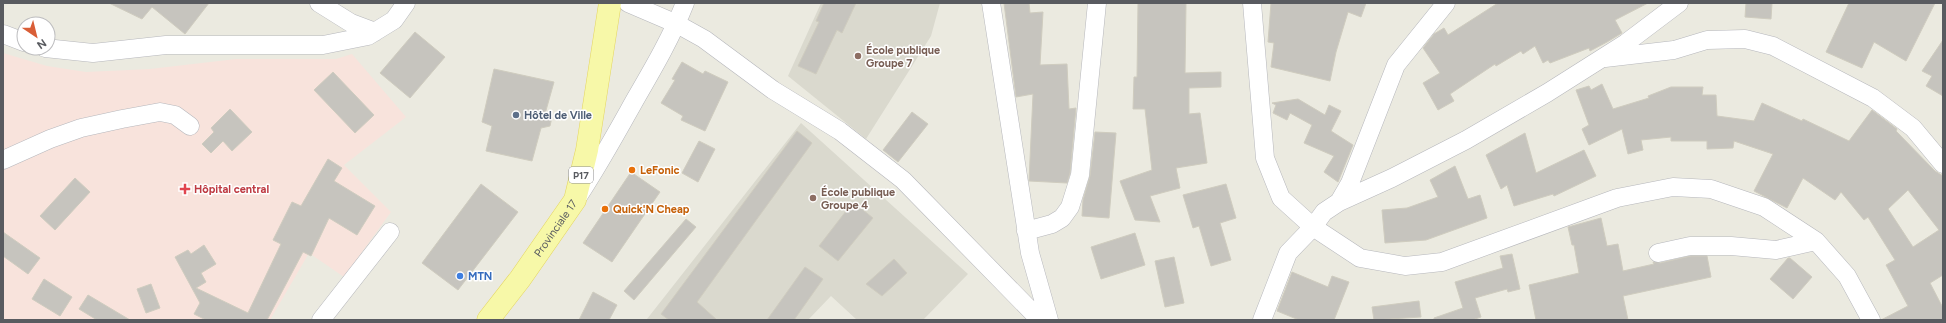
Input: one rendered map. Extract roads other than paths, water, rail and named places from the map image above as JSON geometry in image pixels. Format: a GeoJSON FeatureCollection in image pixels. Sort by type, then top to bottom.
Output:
{"type":"FeatureCollection","features":[{"type":"Feature","properties":{"kind":"main road","name":"Provinciale 17"},"geometry":{"type":"LineString","coordinates":[[488,320],[520,279],[575,200],[587,150],[610,3]]}},
{"type":"Feature","properties":{"kind":"street"},"geometry":{"type":"LineString","coordinates":[[319,3],[351,23],[375,32]]}},
{"type":"Feature","properties":{"kind":"street"},"geometry":{"type":"LineString","coordinates":[[56,49],[93,53],[166,45],[323,45],[368,36],[394,20],[406,3]]}},
{"type":"Feature","properties":{"kind":"street"},"geometry":{"type":"LineString","coordinates":[[628,3],[677,24],[704,39],[773,90],[840,131],[903,180],[1040,320]]}},
{"type":"Feature","properties":{"kind":"street"},"geometry":{"type":"LineString","coordinates":[[575,200],[598,166],[677,24],[685,3]]}},
{"type":"Feature","properties":{"kind":"street"},"geometry":{"type":"LineString","coordinates":[[991,3],[1030,253],[1049,320]]}},
{"type":"Feature","properties":{"kind":"street"},"geometry":{"type":"LineString","coordinates":[[1026,231],[1052,224],[1062,218],[1070,207],[1080,175],[1097,3]]}},
{"type":"Feature","properties":{"kind":"street"},"geometry":{"type":"LineString","coordinates":[[1252,3],[1265,158],[1281,198],[1313,227],[1360,258],[1405,266],[1442,262],[1617,198],[1673,187],[1711,189],[1764,208],[1816,241],[1846,276],[1871,320]]}},
{"type":"Feature","properties":{"kind":"street"},"geometry":{"type":"LineString","coordinates":[[1339,202],[1350,182],[1396,65],[1446,3]]}},
{"type":"Feature","properties":{"kind":"street"},"geometry":{"type":"LineString","coordinates":[[1262,320],[1288,253],[1313,227],[1324,212],[1339,202],[1392,178],[1466,140],[1601,59],[1679,3]]}},
{"type":"Feature","properties":{"kind":"street"},"geometry":{"type":"LineString","coordinates":[[3,34],[16,39]]}},
{"type":"Feature","properties":{"kind":"street"},"geometry":{"type":"LineString","coordinates":[[1601,59],[1674,50],[1707,40],[1745,39],[1773,46],[1873,98],[1913,128],[1943,164]]}},
{"type":"Feature","properties":{"kind":"street"},"geometry":{"type":"LineString","coordinates":[[3,160],[81,128],[160,112],[175,115],[190,126]]}},
{"type":"Feature","properties":{"kind":"street"},"geometry":{"type":"LineString","coordinates":[[321,320],[390,232]]}},
{"type":"Feature","properties":{"kind":"street"},"geometry":{"type":"LineString","coordinates":[[1658,253],[1690,246],[1731,246],[1776,250],[1816,241]]}},
{"type":"Feature","properties":{"kind":"place","name":"École publique Groupe 7"},"geometry":{"type":"Point","coordinates":[858,56]}},
{"type":"Feature","properties":{"kind":"place","name":"Hôtel de Ville"},"geometry":{"type":"Point","coordinates":[516,115]}},
{"type":"Feature","properties":{"kind":"place","name":"LeFonic"},"geometry":{"type":"Point","coordinates":[632,170]}},
{"type":"Feature","properties":{"kind":"place","name":"Hôpital central"},"geometry":{"type":"Point","coordinates":[185,189]}},
{"type":"Feature","properties":{"kind":"place","name":"École publique Groupe 4"},"geometry":{"type":"Point","coordinates":[813,198]}},
{"type":"Feature","properties":{"kind":"place","name":"Quick'N Cheap"},"geometry":{"type":"Point","coordinates":[605,209]}},
{"type":"Feature","properties":{"kind":"place","name":"MTN"},"geometry":{"type":"Point","coordinates":[460,276]}}]}
